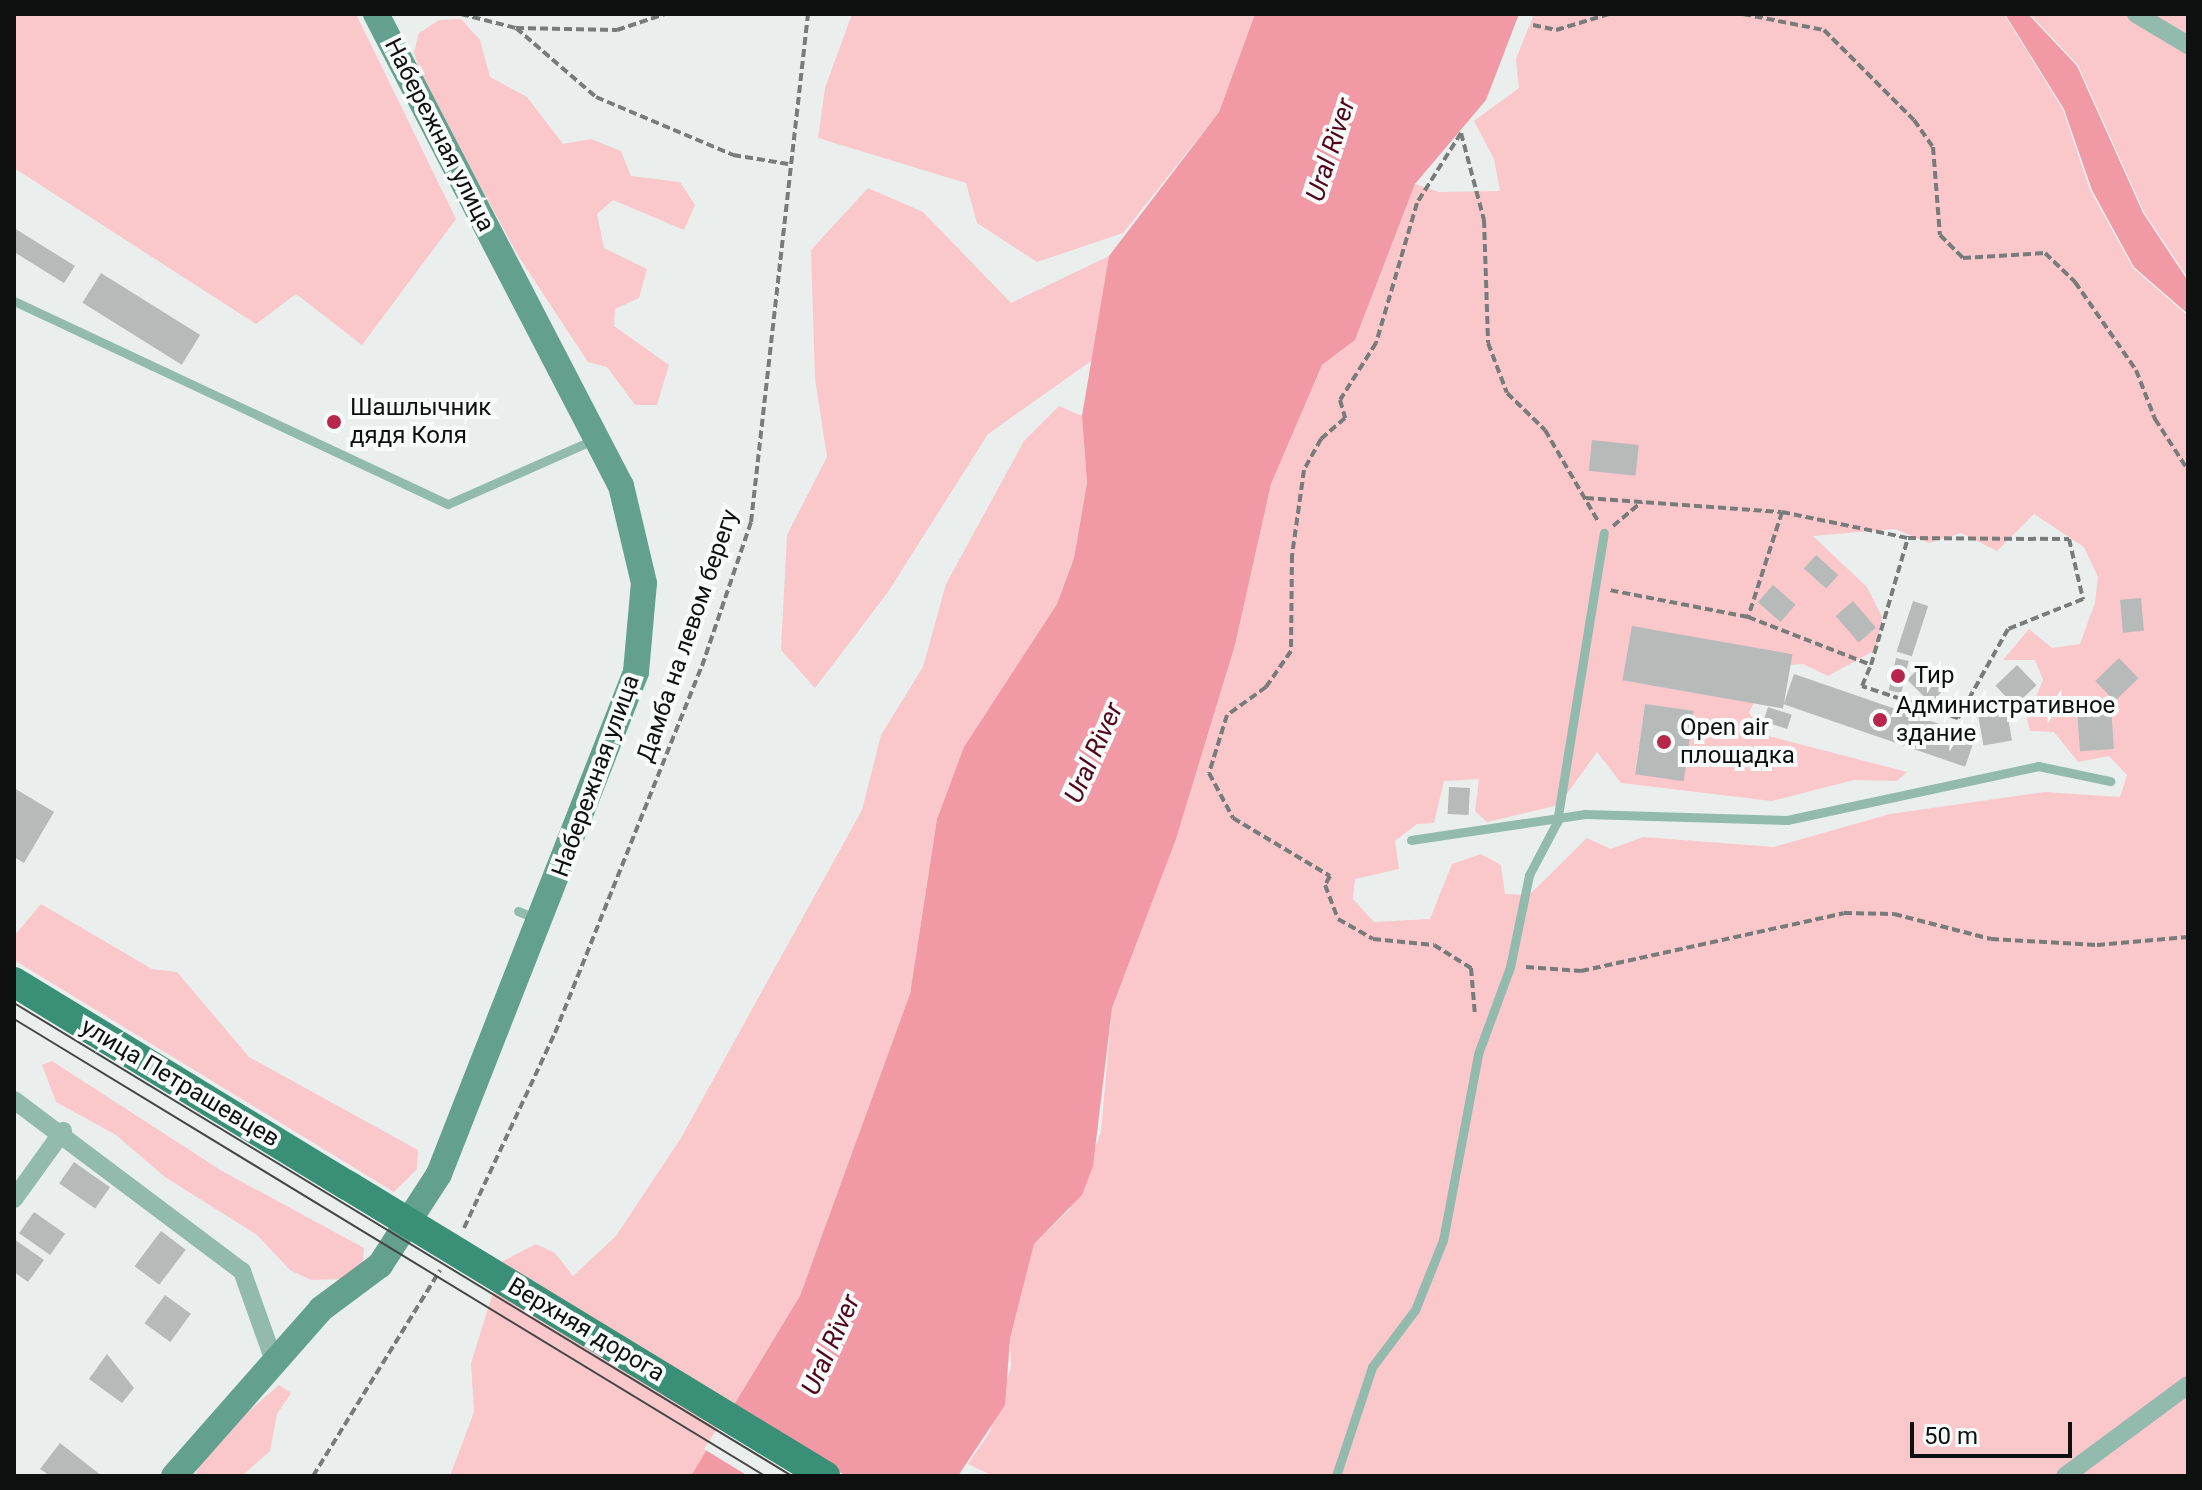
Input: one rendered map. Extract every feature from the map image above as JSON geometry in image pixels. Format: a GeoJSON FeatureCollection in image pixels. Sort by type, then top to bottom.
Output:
{"type":"FeatureCollection","features":[{"type":"Feature","properties":{"kind":"main road","name":"Набережная улица"},"geometry":{"type":"LineString","coordinates":[[174,1476],[321,1309],[380,1265],[439,1174],[543,922],[636,672],[644,583],[621,486],[376,14]]}},
{"type":"Feature","properties":{"kind":"main road","name":"улица Петрашевцев"},"geometry":{"type":"LineString","coordinates":[[14,982],[347,1185]]}},
{"type":"Feature","properties":{"kind":"main road","name":"Верхняя дорога"},"geometry":{"type":"LineString","coordinates":[[347,1185],[825,1476]]}},
{"type":"Feature","properties":{"kind":"street"},"geometry":{"type":"LineString","coordinates":[[2136,14],[2188,45]]}},
{"type":"Feature","properties":{"kind":"street"},"geometry":{"type":"LineString","coordinates":[[14,1100],[63,1131],[242,1271],[274,1361]]}},
{"type":"Feature","properties":{"kind":"street"},"geometry":{"type":"LineString","coordinates":[[14,1199],[63,1131]]}},
{"type":"Feature","properties":{"kind":"street"},"geometry":{"type":"LineString","coordinates":[[2065,1476],[2188,1385]]}},
{"type":"Feature","properties":{"kind":"lane"},"geometry":{"type":"LineString","coordinates":[[14,301],[448,504],[596,439]]}},
{"type":"Feature","properties":{"kind":"lane"},"geometry":{"type":"LineString","coordinates":[[1336,1476],[1372,1367],[1415,1310],[1443,1240],[1478,1054],[1510,967],[1529,875],[1557,822],[1604,533]]}},
{"type":"Feature","properties":{"kind":"lane"},"geometry":{"type":"LineString","coordinates":[[1411,840],[1557,822],[1585,814],[1787,820],[2038,766],[2110,781]]}},
{"type":"Feature","properties":{"kind":"lane"},"geometry":{"type":"LineString","coordinates":[[518,911],[543,922]]}},
{"type":"Feature","properties":{"kind":"path"},"geometry":{"type":"LineString","coordinates":[[461,14],[516,28],[617,30],[665,14]]}},
{"type":"Feature","properties":{"kind":"path","name":"Дамба на левом берегу"},"geometry":{"type":"LineString","coordinates":[[462,1232],[561,1018],[702,666],[751,522],[788,164],[808,14]]}},
{"type":"Feature","properties":{"kind":"path"},"geometry":{"type":"LineString","coordinates":[[1533,25],[1556,30],[1609,14]]}},
{"type":"Feature","properties":{"kind":"path"},"geometry":{"type":"LineString","coordinates":[[1743,14],[1824,30],[1914,120],[1933,147],[1940,235],[1963,258],[2045,253],[2075,282],[2136,370],[2155,419],[2188,470]]}},
{"type":"Feature","properties":{"kind":"path"},"geometry":{"type":"LineString","coordinates":[[516,28],[596,97],[733,155],[788,164]]}},
{"type":"Feature","properties":{"kind":"path"},"geometry":{"type":"LineString","coordinates":[[1478,1054],[1471,968],[1434,945],[1373,939],[1338,919],[1325,885],[1330,876],[1233,818],[1209,773],[1227,715],[1266,687],[1291,651],[1292,555],[1304,470],[1321,439],[1345,418],[1340,400],[1376,343],[1417,203],[1461,133],[1484,220],[1488,343],[1507,393],[1545,430],[1604,533],[1642,502]]}},
{"type":"Feature","properties":{"kind":"path"},"geometry":{"type":"LineString","coordinates":[[1586,498],[1782,512],[1908,538],[2069,539],[2083,599],[2008,629],[1958,718],[1862,686],[1908,538]]}},
{"type":"Feature","properties":{"kind":"path"},"geometry":{"type":"LineString","coordinates":[[1748,617],[1782,512]]}},
{"type":"Feature","properties":{"kind":"path"},"geometry":{"type":"LineString","coordinates":[[1595,588],[1748,617],[1871,665]]}},
{"type":"Feature","properties":{"kind":"path"},"geometry":{"type":"LineString","coordinates":[[1510,967],[1581,971],[1844,913],[1894,914],[1991,939],[2097,945],[2188,937]]}},
{"type":"Feature","properties":{"kind":"path"},"geometry":{"type":"LineString","coordinates":[[313,1476],[426,1294]]}},
{"type":"Feature","properties":{"kind":"shaded area"},"geometry":{"type":"Polygon","coordinates":[[[14,14],[356,14],[456,219],[362,345],[296,294],[256,324],[14,168],[14,14]]]}},
{"type":"Feature","properties":{"kind":"shaded area"},"geometry":{"type":"Polygon","coordinates":[[[852,14],[1255,14],[1219,112],[1123,233],[1037,262],[977,223],[966,183],[818,138],[825,88],[852,14]]]}},
{"type":"Feature","properties":{"kind":"shaded area"},"geometry":{"type":"Polygon","coordinates":[[[1534,14],[2004,14],[2063,110],[2090,190],[2133,268],[2188,316],[2188,1476],[993,1476],[968,1464],[990,1432],[1011,1367],[1010,1339],[1034,1244],[1070,1209],[1101,1132],[1112,1008],[1176,839],[1235,645],[1271,484],[1322,365],[1355,340],[1415,184],[1439,192],[1500,191],[1494,159],[1474,121],[1519,88],[1516,59],[1534,14]],[[2034,514],[1997,551],[1961,533],[1929,543],[1895,529],[1813,536],[1867,587],[1882,617],[1877,649],[1828,676],[1803,664],[1774,666],[1749,712],[1761,734],[1907,772],[1897,781],[1854,780],[1772,801],[1621,783],[1597,752],[1559,805],[1487,822],[1475,811],[1479,779],[1444,781],[1434,823],[1417,824],[1395,841],[1399,869],[1355,879],[1353,899],[1374,922],[1430,919],[1452,864],[1481,854],[1501,865],[1505,894],[1529,895],[1587,838],[1611,849],[1643,837],[1774,847],[1890,814],[2045,792],[2120,797],[2127,775],[2109,756],[2078,762],[2054,732],[2030,731],[2027,719],[2043,680],[2035,660],[2003,660],[2029,629],[2052,648],[2080,644],[2095,603],[2098,577],[2084,547],[2034,514]],[[1645,705],[1635,773],[1683,780],[1693,711],[1645,705]]]}},
{"type":"Feature","properties":{"kind":"shaded area"},"geometry":{"type":"Polygon","coordinates":[[[2030,14],[2188,14],[2188,278],[2144,212],[2078,65],[2030,14]]]}},
{"type":"Feature","properties":{"kind":"shaded area"},"geometry":{"type":"Polygon","coordinates":[[[461,19],[480,40],[490,77],[527,97],[563,144],[591,139],[621,151],[631,176],[680,182],[695,205],[684,230],[613,200],[597,214],[604,248],[647,269],[639,298],[615,309],[614,326],[669,365],[657,405],[635,405],[607,367],[588,362],[519,257],[422,80],[414,52],[419,33],[439,20],[461,19]]]}},
{"type":"Feature","properties":{"kind":"shaded area"},"geometry":{"type":"Polygon","coordinates":[[[868,188],[923,212],[1011,303],[1109,256],[1094,359],[988,434],[888,592],[815,688],[781,650],[787,535],[827,457],[815,379],[811,250],[868,188]]]}},
{"type":"Feature","properties":{"kind":"shaded area"},"geometry":{"type":"Polygon","coordinates":[[[1059,406],[1082,416],[1087,483],[1074,558],[1057,604],[964,748],[937,819],[910,994],[890,1063],[800,1296],[754,1380],[691,1476],[450,1476],[474,1412],[471,1363],[503,1261],[536,1244],[555,1253],[573,1276],[616,1236],[681,1138],[862,810],[881,735],[923,667],[946,584],[1024,441],[1059,406]]]}},
{"type":"Feature","properties":{"kind":"shaded area"},"geometry":{"type":"Polygon","coordinates":[[[41,904],[152,969],[177,972],[249,1057],[418,1150],[417,1169],[394,1192],[14,960],[14,936],[41,904]]]}},
{"type":"Feature","properties":{"kind":"shaded area"},"geometry":{"type":"Polygon","coordinates":[[[52,1061],[222,1171],[364,1248],[363,1261],[342,1279],[311,1280],[290,1270],[257,1235],[165,1177],[116,1135],[56,1102],[42,1065],[52,1061]]]}},
{"type":"Feature","properties":{"kind":"shaded area"},"geometry":{"type":"Polygon","coordinates":[[[279,1385],[291,1393],[277,1414],[270,1451],[242,1476],[194,1476],[213,1442],[279,1385]]]}},
{"type":"Feature","properties":{"kind":"water","name":"Ural River"},"geometry":{"type":"Polygon","coordinates":[[[1255,14],[1519,14],[1486,100],[1415,184],[1355,340],[1322,365],[1271,484],[1235,645],[1176,839],[1112,1008],[1093,1166],[1082,1195],[1034,1244],[1010,1339],[1005,1405],[958,1476],[691,1476],[800,1296],[910,994],[937,819],[964,747],[1057,604],[1074,558],[1087,483],[1082,416],[1109,256],[1219,112],[1255,14]]]}},
{"type":"Feature","properties":{"kind":"water"},"geometry":{"type":"Polygon","coordinates":[[[2005,14],[2028,14],[2077,66],[2143,213],[2188,281],[2188,314],[2134,267],[2092,190],[2064,109],[2005,14]]]}},
{"type":"Feature","properties":{"kind":"pier"},"geometry":{"type":"Polygon","coordinates":[[[732,1406],[846,1476],[748,1476],[704,1449],[732,1406]]]}},
{"type":"Feature","properties":{"kind":"building"},"geometry":{"type":"Polygon","coordinates":[[[14,228],[75,266],[64,283],[14,252],[14,228]]]}},
{"type":"Feature","properties":{"kind":"building"},"geometry":{"type":"Polygon","coordinates":[[[101,273],[200,335],[182,365],[82,303],[101,273]]]}},
{"type":"Feature","properties":{"kind":"building"},"geometry":{"type":"Polygon","coordinates":[[[1592,440],[1639,445],[1636,476],[1589,471],[1592,440]]]}},
{"type":"Feature","properties":{"kind":"building"},"geometry":{"type":"Polygon","coordinates":[[[1816,555],[1838,575],[1826,588],[1804,568],[1816,555]]]}},
{"type":"Feature","properties":{"kind":"building"},"geometry":{"type":"Polygon","coordinates":[[[1773,585],[1796,605],[1781,622],[1758,602],[1773,585]]]}},
{"type":"Feature","properties":{"kind":"building"},"geometry":{"type":"Polygon","coordinates":[[[2141,598],[2144,631],[2123,633],[2120,600],[2141,598]]]}},
{"type":"Feature","properties":{"kind":"building"},"geometry":{"type":"Polygon","coordinates":[[[1853,601],[1876,627],[1859,643],[1836,616],[1853,601]]]}},
{"type":"Feature","properties":{"kind":"building"},"geometry":{"type":"Polygon","coordinates":[[[1913,601],[1928,606],[1912,656],[1897,651],[1913,601]]]}},
{"type":"Feature","properties":{"kind":"building"},"geometry":{"type":"Polygon","coordinates":[[[1632,626],[1793,654],[1783,708],[1622,680],[1632,626]]]}},
{"type":"Feature","properties":{"kind":"building","name":"Тир"},"geometry":{"type":"Polygon","coordinates":[[[1896,658],[1909,661],[1901,693],[1889,690],[1896,658]]]}},
{"type":"Feature","properties":{"kind":"building"},"geometry":{"type":"Polygon","coordinates":[[[2119,658],[2138,678],[2115,701],[2095,681],[2119,658]]]}},
{"type":"Feature","properties":{"kind":"building"},"geometry":{"type":"Polygon","coordinates":[[[2017,665],[2036,685],[2015,706],[1995,686],[2017,665]]]}},
{"type":"Feature","properties":{"kind":"building"},"geometry":{"type":"Polygon","coordinates":[[[1920,667],[1943,690],[1931,703],[1907,680],[1920,667]]]}},
{"type":"Feature","properties":{"kind":"building","name":"Административное здание"},"geometry":{"type":"Polygon","coordinates":[[[1794,674],[1976,737],[1965,767],[1784,704],[1794,674]]]}},
{"type":"Feature","properties":{"kind":"building","name":"Open air площадка"},"geometry":{"type":"Polygon","coordinates":[[[1645,704],[1694,711],[1684,781],[1635,774],[1645,704]]]}},
{"type":"Feature","properties":{"kind":"building"},"geometry":{"type":"Polygon","coordinates":[[[1768,707],[1792,715],[1787,729],[1763,721],[1768,707]]]}},
{"type":"Feature","properties":{"kind":"building"},"geometry":{"type":"Polygon","coordinates":[[[2111,707],[2114,749],[2080,751],[2077,709],[2111,707]]]}},
{"type":"Feature","properties":{"kind":"building"},"geometry":{"type":"Polygon","coordinates":[[[2007,712],[2012,741],[1983,746],[1978,717],[2007,712]]]}},
{"type":"Feature","properties":{"kind":"building"},"geometry":{"type":"Polygon","coordinates":[[[1449,787],[1470,788],[1469,815],[1448,814],[1449,787]]]}},
{"type":"Feature","properties":{"kind":"building"},"geometry":{"type":"Polygon","coordinates":[[[14,788],[54,812],[24,863],[14,857],[14,788]]]}},
{"type":"Feature","properties":{"kind":"building"},"geometry":{"type":"Polygon","coordinates":[[[74,1162],[110,1187],[95,1209],[59,1183],[74,1162]]]}},
{"type":"Feature","properties":{"kind":"building"},"geometry":{"type":"Polygon","coordinates":[[[34,1212],[65,1234],[50,1255],[19,1233],[34,1212]]]}},
{"type":"Feature","properties":{"kind":"building"},"geometry":{"type":"Polygon","coordinates":[[[161,1231],[186,1250],[159,1285],[135,1266],[161,1231]]]}},
{"type":"Feature","properties":{"kind":"building"},"geometry":{"type":"Polygon","coordinates":[[[14,1239],[44,1260],[28,1282],[14,1272],[14,1239]]]}},
{"type":"Feature","properties":{"kind":"building"},"geometry":{"type":"Polygon","coordinates":[[[165,1295],[191,1314],[170,1342],[144,1323],[165,1295]]]}},
{"type":"Feature","properties":{"kind":"building"},"geometry":{"type":"Polygon","coordinates":[[[107,1354],[134,1388],[122,1403],[89,1379],[107,1354]]]}},
{"type":"Feature","properties":{"kind":"building"},"geometry":{"type":"Polygon","coordinates":[[[60,1443],[102,1476],[50,1476],[40,1469],[60,1443]]]}},
{"type":"Feature","properties":{"kind":"tram line"},"geometry":{"type":"LineString","coordinates":[[14,1003],[792,1476]]}},
{"type":"Feature","properties":{"kind":"tram line"},"geometry":{"type":"LineString","coordinates":[[14,1019],[765,1476]]}},
{"type":"Feature","properties":{"kind":"place","name":"Шашлычник дядя Коля"},"geometry":{"type":"Point","coordinates":[334,422]}},
{"type":"Feature","properties":{"kind":"place","name":"Тир"},"geometry":{"type":"Point","coordinates":[1898,676]}},
{"type":"Feature","properties":{"kind":"place","name":"Административное здание"},"geometry":{"type":"Point","coordinates":[1880,720]}},
{"type":"Feature","properties":{"kind":"place","name":"Open air площадка"},"geometry":{"type":"Point","coordinates":[1664,742]}}]}
